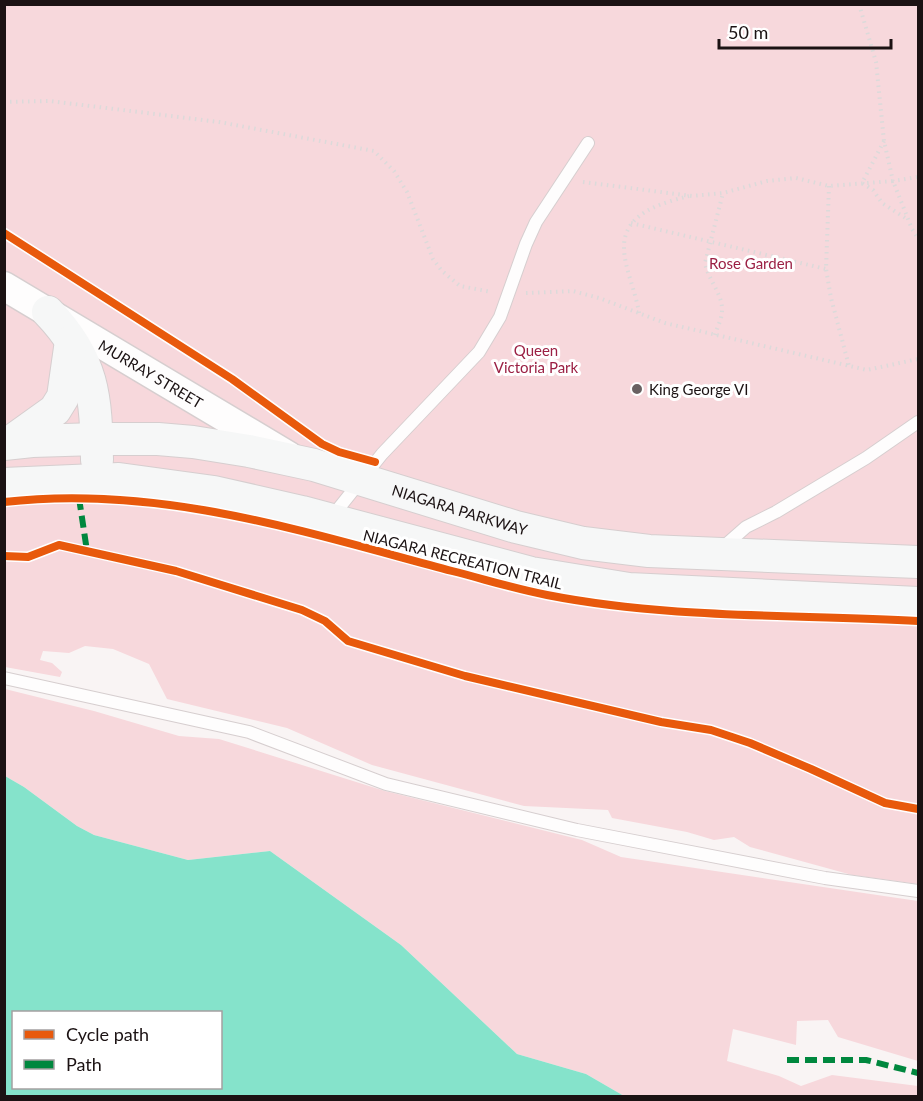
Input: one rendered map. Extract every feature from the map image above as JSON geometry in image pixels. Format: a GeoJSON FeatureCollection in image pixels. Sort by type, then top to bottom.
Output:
{"type":"FeatureCollection","features":[{"type":"Feature","properties":{"kind":"main road"},"geometry":{"type":"LineString","coordinates":[[48,312],[81,354],[89,374],[97,439],[98,479]]}},
{"type":"Feature","properties":{"kind":"main road"},"geometry":{"type":"LineString","coordinates":[[7,444],[55,410],[63,397],[71,341]]}},
{"type":"Feature","properties":{"kind":"main road","name":"NIAGARA PARKWAY"},"geometry":{"type":"LineString","coordinates":[[7,444],[97,439],[158,439],[193,442],[298,461],[516,527],[583,543],[649,551],[918,562]]}},
{"type":"Feature","properties":{"kind":"main road"},"geometry":{"type":"LineString","coordinates":[[4,483],[98,479],[141,482],[231,495],[531,573],[610,586],[693,593],[918,603]]}},
{"type":"Feature","properties":{"kind":"street","name":"MURRAY STREET"},"geometry":{"type":"LineString","coordinates":[[4,286],[298,461]]}},
{"type":"Feature","properties":{"kind":"lane"},"geometry":{"type":"LineString","coordinates":[[330,519],[382,454],[479,352],[500,318],[536,222],[588,143]]}},
{"type":"Feature","properties":{"kind":"lane"},"geometry":{"type":"LineString","coordinates":[[716,553],[747,526],[776,512],[866,458],[918,422]]}},
{"type":"Feature","properties":{"kind":"lane"},"geometry":{"type":"LineString","coordinates":[[4,678],[249,732],[386,784],[577,830],[825,878],[918,891]]}},
{"type":"Feature","properties":{"kind":"path"},"geometry":{"type":"LineString","coordinates":[[859,4],[876,62],[884,141],[893,181],[912,229],[918,238]]}},
{"type":"Feature","properties":{"kind":"path"},"geometry":{"type":"LineString","coordinates":[[4,102],[50,101],[208,120],[374,151],[394,171],[407,192],[433,259],[442,271],[460,286],[508,294],[573,291],[599,298],[665,323],[867,370],[918,359]]}},
{"type":"Feature","properties":{"kind":"path"},"geometry":{"type":"LineString","coordinates":[[862,183],[884,141]]}},
{"type":"Feature","properties":{"kind":"path"},"geometry":{"type":"LineString","coordinates":[[639,313],[624,248],[625,235],[631,223],[640,214],[668,201],[723,193],[767,181],[796,178],[829,186],[918,177]]}},
{"type":"Feature","properties":{"kind":"path"},"geometry":{"type":"LineString","coordinates":[[564,180],[692,196]]}},
{"type":"Feature","properties":{"kind":"path"},"geometry":{"type":"LineString","coordinates":[[862,183],[873,190],[882,203],[908,219]]}},
{"type":"Feature","properties":{"kind":"path"},"geometry":{"type":"LineString","coordinates":[[829,186],[826,269],[831,298],[849,366]]}},
{"type":"Feature","properties":{"kind":"path"},"geometry":{"type":"LineString","coordinates":[[715,335],[722,312],[722,302],[707,273],[705,263],[723,193]]}},
{"type":"Feature","properties":{"kind":"path"},"geometry":{"type":"LineString","coordinates":[[631,223],[826,269]]}},
{"type":"Feature","properties":{"kind":"green space","name":"Queen Victoria Park"},"geometry":{"type":"Polygon","coordinates":[[[5,5],[918,5],[918,884],[852,875],[750,847],[734,837],[714,840],[687,832],[612,818],[608,810],[524,806],[372,765],[287,728],[167,699],[149,664],[113,649],[85,646],[69,653],[43,651],[40,660],[52,663],[62,672],[60,677],[5,667],[5,5]]]}},
{"type":"Feature","properties":{"kind":"green space"},"geometry":{"type":"Polygon","coordinates":[[[5,689],[94,711],[179,736],[219,739],[385,791],[582,840],[621,857],[918,901],[918,1061],[838,1037],[828,1020],[797,1021],[796,1045],[733,1029],[727,1061],[779,1076],[801,1086],[832,1075],[918,1086],[918,1096],[624,1096],[586,1074],[517,1054],[401,945],[270,851],[188,860],[94,835],[77,826],[24,787],[5,776],[5,689]]]}},
{"type":"Feature","properties":{"kind":"shaded area"},"geometry":{"type":"Polygon","coordinates":[[[5,776],[24,787],[77,826],[94,835],[188,860],[270,851],[401,945],[517,1054],[586,1074],[624,1096],[5,1096],[5,776]]]}},
{"type":"Feature","properties":{"kind":"marked path"},"geometry":{"type":"LineString","coordinates":[[79,498],[87,551]]}},
{"type":"Feature","properties":{"kind":"marked path"},"geometry":{"type":"LineString","coordinates":[[787,1060],[866,1060],[918,1073]]}},
{"type":"Feature","properties":{"kind":"cycle path"},"geometry":{"type":"LineString","coordinates":[[4,233],[232,379],[322,444],[339,452],[375,462]]}},
{"type":"Feature","properties":{"kind":"cycle path","name":"NIAGARA RECREATION TRAIL"},"geometry":{"type":"LineString","coordinates":[[4,502],[62,498],[119,500],[231,515],[342,541],[523,590],[593,603],[686,612],[918,621]]}},
{"type":"Feature","properties":{"kind":"cycle path"},"geometry":{"type":"LineString","coordinates":[[4,556],[28,557],[59,545],[176,571],[302,610],[325,621],[348,641],[465,676],[661,722],[711,730],[750,743],[885,803],[918,809]]}},
{"type":"Feature","properties":{"kind":"place","name":"King George VI"},"geometry":{"type":"Point","coordinates":[637,389]}},
{"type":"Feature","properties":{"kind":"park label","name":"Rose Garden"},"geometry":{"type":"Point","coordinates":[751,263]}}]}
